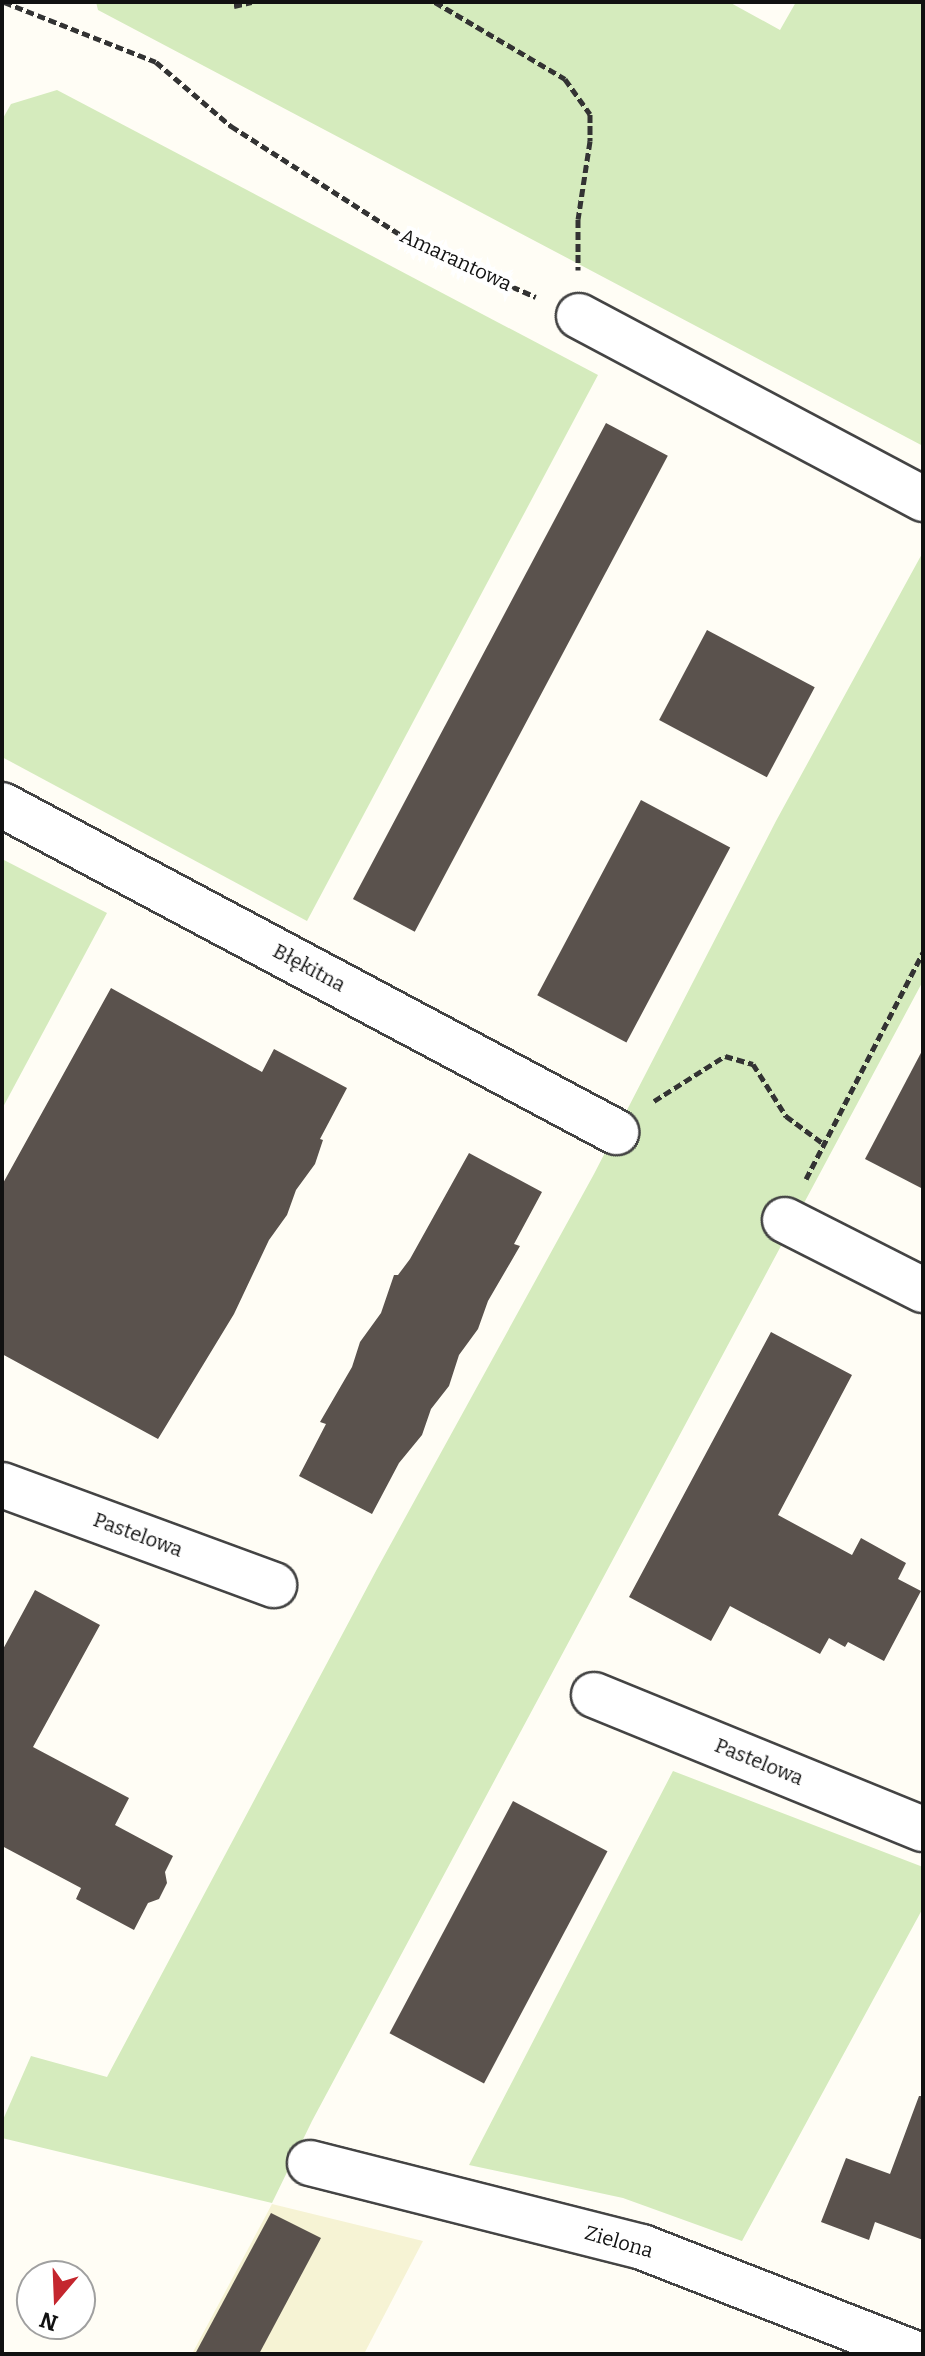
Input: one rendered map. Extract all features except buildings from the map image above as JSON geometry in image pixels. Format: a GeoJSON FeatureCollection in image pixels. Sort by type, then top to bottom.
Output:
{"type":"FeatureCollection","features":[{"type":"Feature","properties":{"kind":"street"},"geometry":{"type":"LineString","coordinates":[[579,316],[923,499]]}},
{"type":"Feature","properties":{"kind":"street","name":"Błękitna"},"geometry":{"type":"LineString","coordinates":[[2,805],[631,1119]]}},
{"type":"Feature","properties":{"kind":"street"},"geometry":{"type":"LineString","coordinates":[[785,1220],[923,1290]]}},
{"type":"Feature","properties":{"kind":"street","name":"Pastelowa"},"geometry":{"type":"LineString","coordinates":[[2,1485],[274,1585]]}},
{"type":"Feature","properties":{"kind":"street","name":"Pastelowa"},"geometry":{"type":"LineString","coordinates":[[594,1695],[923,1829]]}},
{"type":"Feature","properties":{"kind":"street","name":"Zielona"},"geometry":{"type":"LineString","coordinates":[[310,2163],[642,2247],[917,2354]]}},
{"type":"Feature","properties":{"kind":"path","name":"Amarantowa"},"geometry":{"type":"LineString","coordinates":[[4,2],[156,62],[231,126],[413,243],[579,316]]}},
{"type":"Feature","properties":{"kind":"path"},"geometry":{"type":"LineString","coordinates":[[234,6],[252,2]]}},
{"type":"Feature","properties":{"kind":"path"},"geometry":{"type":"LineString","coordinates":[[435,2],[565,79],[590,114],[590,141],[578,219],[579,316]]}},
{"type":"Feature","properties":{"kind":"path"},"geometry":{"type":"LineString","coordinates":[[785,1220],[923,952]]}},
{"type":"Feature","properties":{"kind":"path"},"geometry":{"type":"LineString","coordinates":[[631,1119],[725,1056],[753,1064],[786,1116],[824,1144]]}},
{"type":"Feature","properties":{"kind":"shaded area"},"geometry":{"type":"Polygon","coordinates":[[[272,2204],[423,2241],[364,2354],[192,2354],[272,2204]]]}},
{"type":"Feature","properties":{"kind":"green space"},"geometry":{"type":"Polygon","coordinates":[[[96,2],[729,2],[780,30],[796,2],[923,2],[923,446],[98,10],[96,2]]]}},
{"type":"Feature","properties":{"kind":"green space"},"geometry":{"type":"Polygon","coordinates":[[[57,90],[598,375],[307,921],[2,757],[2,120],[11,104],[57,90]]]}},
{"type":"Feature","properties":{"kind":"green space"},"geometry":{"type":"Polygon","coordinates":[[[923,552],[923,981],[312,2121],[272,2203],[2,2138],[2,2122],[31,2056],[107,2077],[377,1569],[594,1174],[776,821],[923,552]]]}},
{"type":"Feature","properties":{"kind":"green space"},"geometry":{"type":"Polygon","coordinates":[[[2,859],[107,913],[2,1109],[2,859]]]}},
{"type":"Feature","properties":{"kind":"green space"},"geometry":{"type":"Polygon","coordinates":[[[673,1771],[923,1867],[923,1908],[742,2241],[623,2198],[469,2165],[673,1771]]]}}]}
